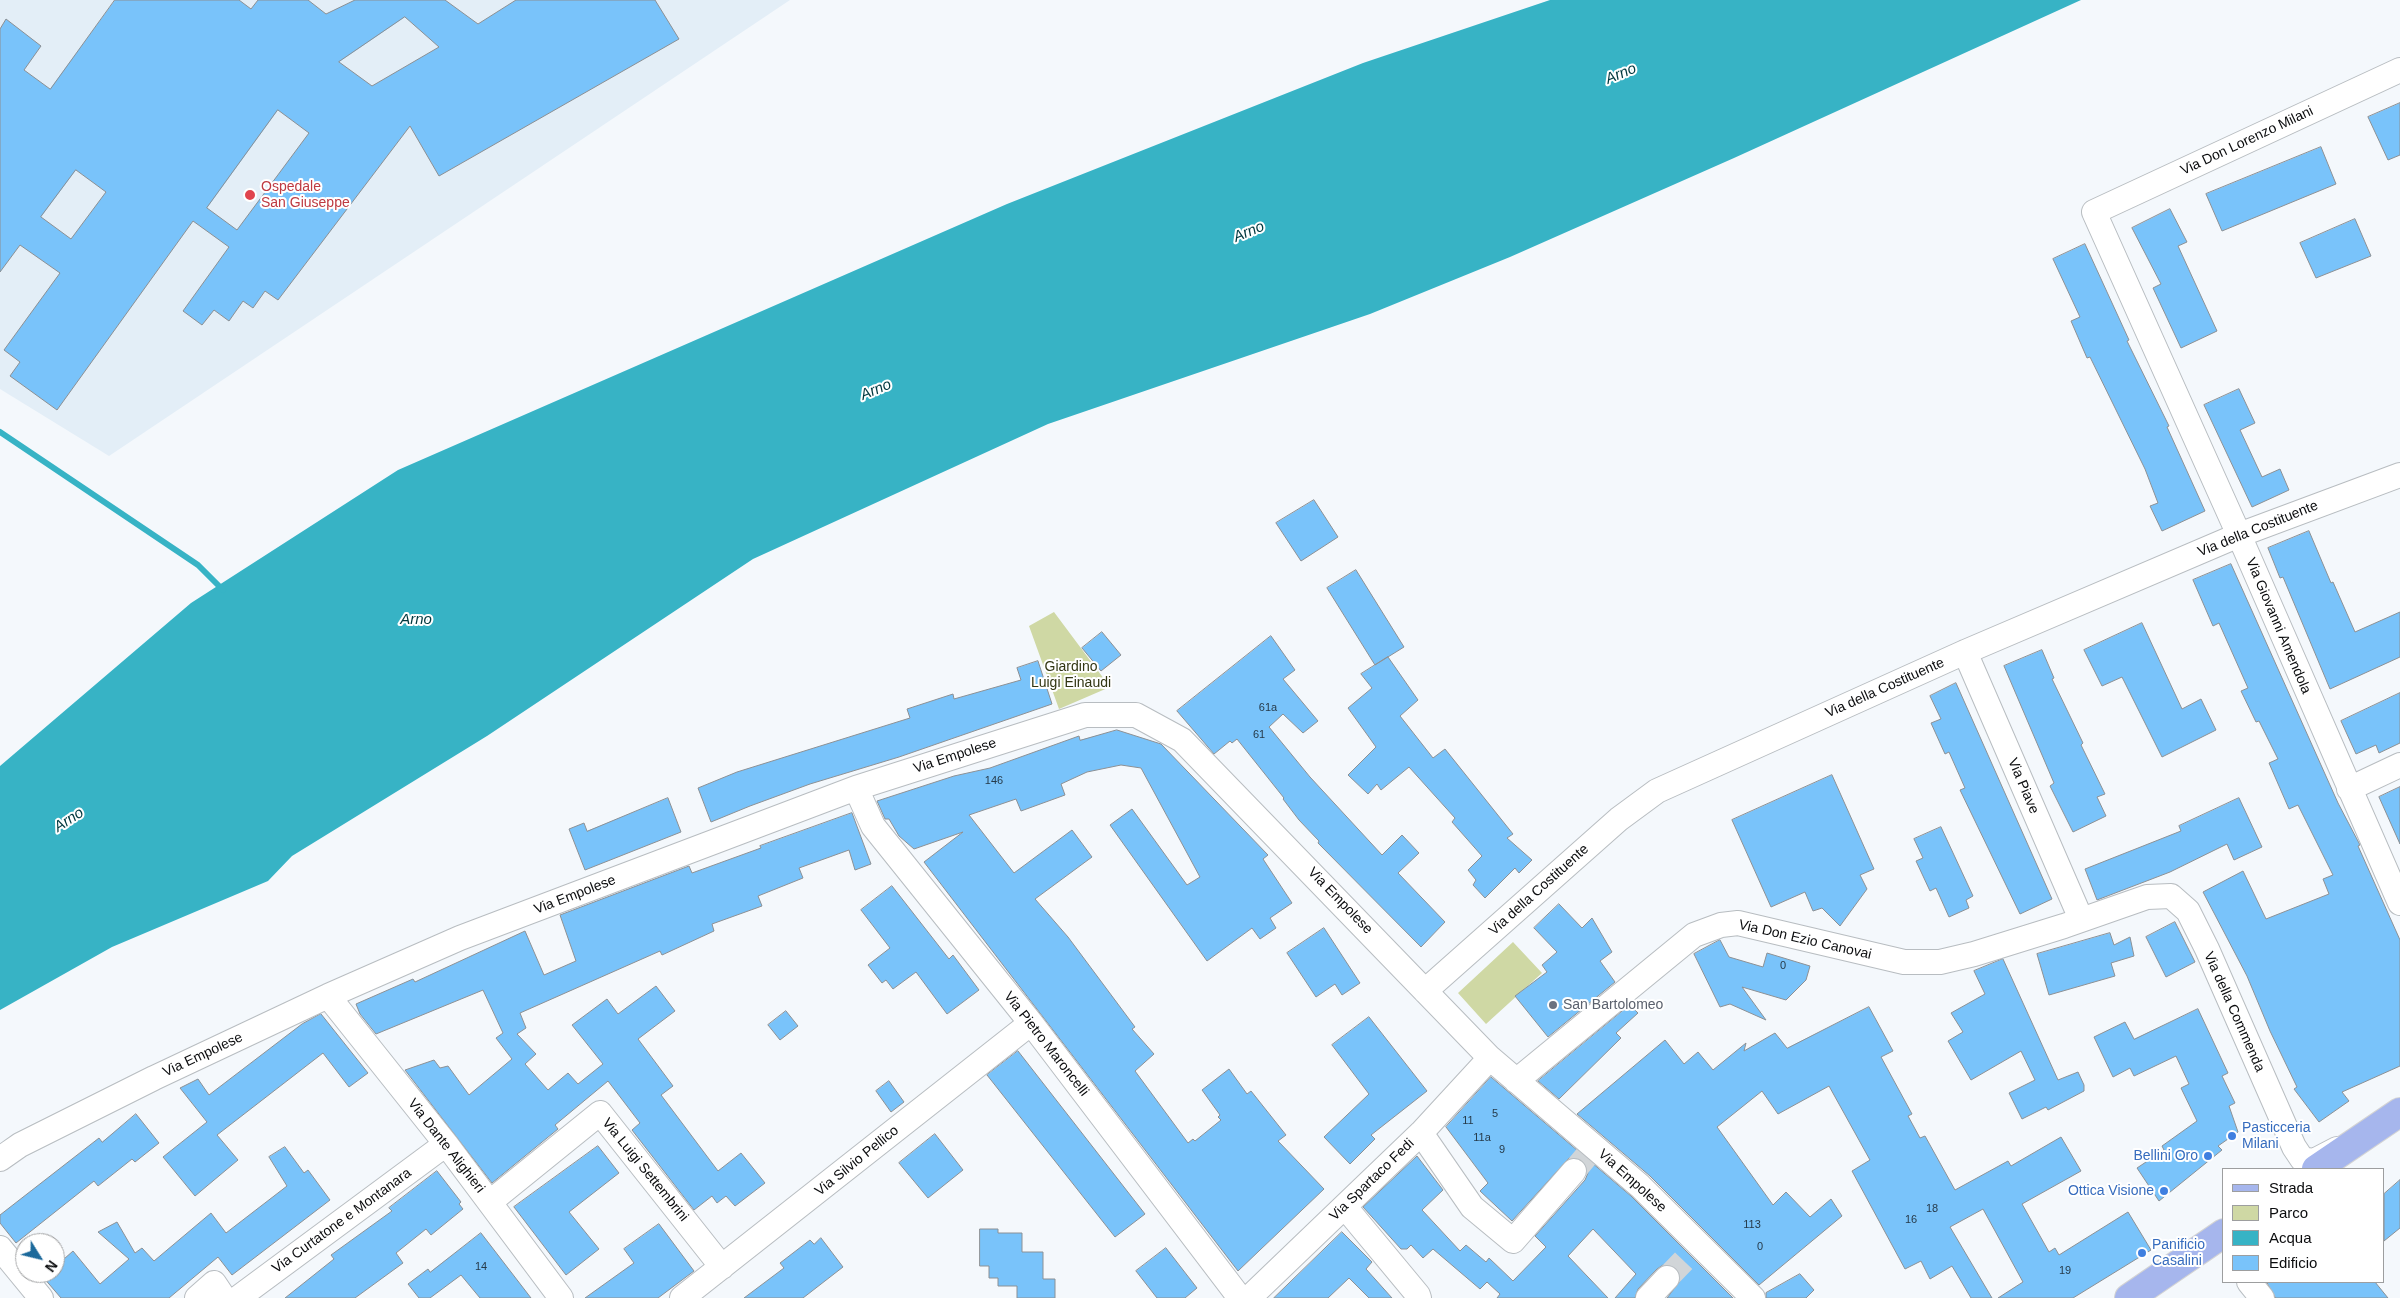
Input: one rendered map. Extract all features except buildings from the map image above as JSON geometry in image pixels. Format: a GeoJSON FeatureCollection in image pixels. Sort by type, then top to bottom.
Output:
{"type":"FeatureCollection","features":[{"type":"Feature","properties":{"kind":"main road"},"geometry":{"type":"LineString","coordinates":[[2317,1168],[2400,1112]]}},
{"type":"Feature","properties":{"kind":"main road"},"geometry":{"type":"LineString","coordinates":[[2349,1168],[2400,1134]]}},
{"type":"Feature","properties":{"kind":"main road"},"geometry":{"type":"LineString","coordinates":[[2129,1298],[2222,1234]]}},
{"type":"Feature","properties":{"kind":"main road"},"geometry":{"type":"LineString","coordinates":[[2157,1298],[2222,1251]]}},
{"type":"Feature","properties":{"kind":"street","name":"Via Don Lorenzo Milani"},"geometry":{"type":"LineString","coordinates":[[2094,212],[2400,70]]}},
{"type":"Feature","properties":{"kind":"street","name":"Via Giovanni Amendola"},"geometry":{"type":"LineString","coordinates":[[2094,212],[2239,535],[2348,789],[2400,903]]}},
{"type":"Feature","properties":{"kind":"street","name":"Via della Costituente"},"geometry":{"type":"LineString","coordinates":[[1425,991],[1640,801],[1683,779],[1965,652],[2239,535],[2400,474]]}},
{"type":"Feature","properties":{"kind":"street","name":"Via Piave"},"geometry":{"type":"LineString","coordinates":[[1965,652],[2081,919]]}},
{"type":"Feature","properties":{"kind":"street","name":"Via Empolese"},"geometry":{"type":"LineString","coordinates":[[0,1159],[20,1145],[56,1127],[328,996],[460,938],[856,788],[1085,715],[1136,715],[1182,740],[1490,1058],[1516,1081],[1585,1157],[1640,1186],[1696,1247],[1753,1298]]}},
{"type":"Feature","properties":{"kind":"street"},"geometry":{"type":"LineString","coordinates":[[2348,789],[2400,765]]}},
{"type":"Feature","properties":{"kind":"street","name":"Via Pietro Maroncelli"},"geometry":{"type":"LineString","coordinates":[[856,788],[873,826],[1031,1023],[1240,1298]]}},
{"type":"Feature","properties":{"kind":"street","name":"Via della Commenda"},"geometry":{"type":"LineString","coordinates":[[2081,919],[2146,897],[2171,896],[2188,911],[2207,949],[2294,1147],[2302,1159],[2314,1161],[2345,1144],[2362,1138]]}},
{"type":"Feature","properties":{"kind":"street","name":"Via Don Ezio Canovai"},"geometry":{"type":"LineString","coordinates":[[1516,1081],[1694,935],[1721,925],[1738,923],[1904,962],[1940,962],[1974,954],[2081,919]]}},
{"type":"Feature","properties":{"kind":"street","name":"Via Dante Alighieri"},"geometry":{"type":"LineString","coordinates":[[328,996],[446,1144],[561,1298]]}},
{"type":"Feature","properties":{"kind":"street","name":"Via Silvio Pellico"},"geometry":{"type":"LineString","coordinates":[[682,1298],[1031,1023]]}},
{"type":"Feature","properties":{"kind":"street","name":"Via Spartaco Fedi"},"geometry":{"type":"LineString","coordinates":[[1249,1298],[1421,1133],[1490,1058]]}},
{"type":"Feature","properties":{"kind":"street"},"geometry":{"type":"LineString","coordinates":[[2362,1138],[2400,1107]]}},
{"type":"Feature","properties":{"kind":"street","name":"Via Luigi Settembrini"},"geometry":{"type":"LineString","coordinates":[[490,1202],[600,1113],[722,1267]]}},
{"type":"Feature","properties":{"kind":"street"},"geometry":{"type":"LineString","coordinates":[[1421,1133],[1472,1207],[1513,1242],[1585,1157]]}},
{"type":"Feature","properties":{"kind":"street","name":"Via Curtatone e Montanara"},"geometry":{"type":"LineString","coordinates":[[238,1298],[446,1144]]}},
{"type":"Feature","properties":{"kind":"street"},"geometry":{"type":"LineString","coordinates":[[1345,1207],[1419,1298]]}},
{"type":"Feature","properties":{"kind":"street"},"geometry":{"type":"LineString","coordinates":[[0,1248],[41,1298]]}},
{"type":"Feature","properties":{"kind":"street"},"geometry":{"type":"LineString","coordinates":[[1648,1298],[1667,1278]]}},
{"type":"Feature","properties":{"kind":"street"},"geometry":{"type":"LineString","coordinates":[[197,1298],[214,1283],[224,1298]]}},
{"type":"Feature","properties":{"kind":"street"},"geometry":{"type":"LineString","coordinates":[[2250,1283],[2262,1298]]}},
{"type":"Feature","properties":{"kind":"shaded area","name":"Ospedale San Giuseppe"},"geometry":{"type":"Polygon","coordinates":[[[0,0],[790,0],[109,456],[0,389],[0,0]]]}},
{"type":"Feature","properties":{"kind":"green space","name":"Giardino Luigi Einaudi"},"geometry":{"type":"Polygon","coordinates":[[[1054,612],[1110,687],[1059,709],[1029,626],[1054,612]]]}},
{"type":"Feature","properties":{"kind":"green space"},"geometry":{"type":"Polygon","coordinates":[[[1513,942],[1542,973],[1486,1024],[1458,993],[1513,942]]]}},
{"type":"Feature","properties":{"kind":"water","name":"Arno"},"geometry":{"type":"Polygon","coordinates":[[[1550,0],[2081,0],[1734,158],[1510,257],[1370,314],[1048,424],[753,559],[487,736],[292,856],[268,881],[112,947],[0,1010],[0,766],[191,603],[398,470],[1007,204],[1363,63],[1550,0]]]}},
{"type":"Feature","properties":{"kind":"waterway"},"geometry":{"type":"LineString","coordinates":[[0,432],[198,565],[223,590]]}},
{"type":"Feature","properties":{"kind":"tunnel"},"geometry":{"type":"LineString","coordinates":[[1574,1171],[1589,1153]]}},
{"type":"Feature","properties":{"kind":"tunnel"},"geometry":{"type":"LineString","coordinates":[[1667,1278],[1693,1251]]}},
{"type":"Feature","properties":{"kind":"place","name":"Ospedale San Giuseppe"},"geometry":{"type":"Point","coordinates":[250,195]}},
{"type":"Feature","properties":{"kind":"place","name":"San Bartolomeo"},"geometry":{"type":"Point","coordinates":[1553,1005]}},
{"type":"Feature","properties":{"kind":"place","name":"Pasticceria Milani"},"geometry":{"type":"Point","coordinates":[2232,1136]}},
{"type":"Feature","properties":{"kind":"place","name":"Bellini Oro"},"geometry":{"type":"Point","coordinates":[2208,1156]}},
{"type":"Feature","properties":{"kind":"place","name":"Ottica Visione"},"geometry":{"type":"Point","coordinates":[2164,1191]}},
{"type":"Feature","properties":{"kind":"place","name":"Panificio Casalini"},"geometry":{"type":"Point","coordinates":[2142,1253]}}]}
